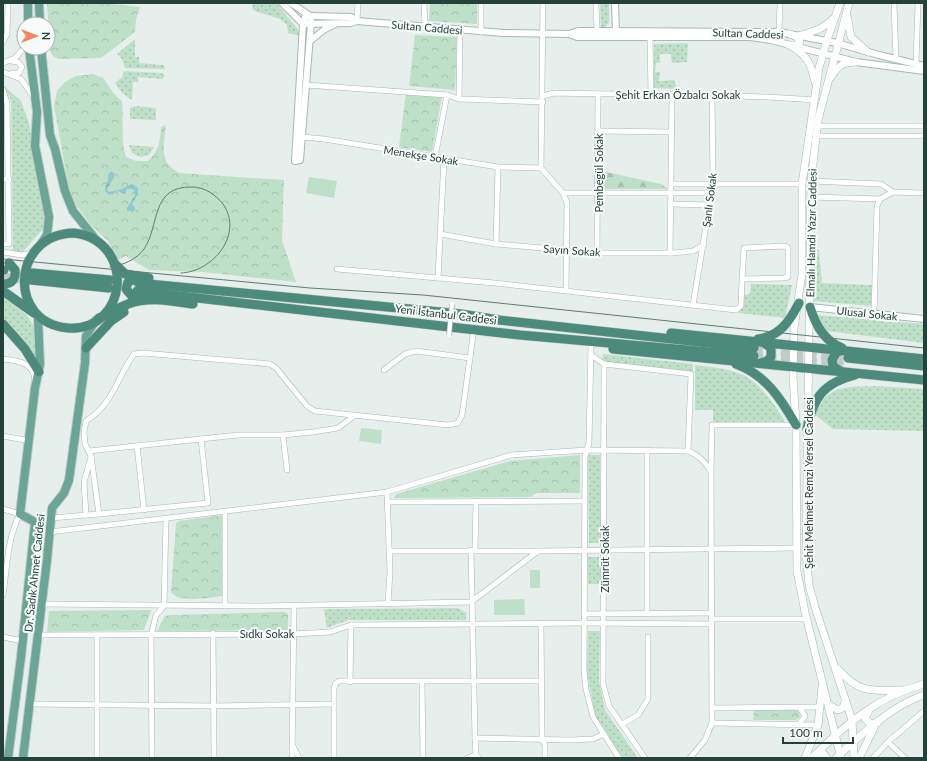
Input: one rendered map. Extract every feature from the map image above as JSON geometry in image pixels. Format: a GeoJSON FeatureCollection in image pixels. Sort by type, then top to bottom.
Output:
{"type":"FeatureCollection","features":[{"type":"Feature","properties":{"kind":"highway"},"geometry":{"type":"LineString","coordinates":[[4,270],[21,262],[32,254],[41,244],[51,238],[68,233],[86,236],[98,242],[108,251],[115,264],[124,274],[137,284]]}},
{"type":"Feature","properties":{"kind":"highway"},"geometry":{"type":"LineString","coordinates":[[32,254],[26,267],[24,283],[28,298],[38,316]]}},
{"type":"Feature","properties":{"kind":"highway"},"geometry":{"type":"LineString","coordinates":[[98,319],[111,305],[116,294],[118,276],[115,264]]}},
{"type":"Feature","properties":{"kind":"highway"},"geometry":{"type":"LineString","coordinates":[[3,284],[12,282],[16,275],[14,267],[4,270]]}},
{"type":"Feature","properties":{"kind":"highway"},"geometry":{"type":"LineString","coordinates":[[32,276],[109,284]]}},
{"type":"Feature","properties":{"kind":"highway"},"geometry":{"type":"LineString","coordinates":[[137,284],[128,282],[127,292],[133,296],[184,303],[363,321],[394,320]]}},
{"type":"Feature","properties":{"kind":"highway","name":"Yeni İstanbul Caddesi"},"geometry":{"type":"LineString","coordinates":[[137,284],[360,300],[396,308],[461,314],[754,352],[520,335],[474,330],[137,284]]}},
{"type":"Feature","properties":{"kind":"highway"},"geometry":{"type":"LineString","coordinates":[[3,290],[38,316],[53,324],[69,328],[85,326],[128,304],[152,299]]}},
{"type":"Feature","properties":{"kind":"highway"},"geometry":{"type":"LineString","coordinates":[[86,348],[111,321],[123,313],[144,305],[184,303]]}},
{"type":"Feature","properties":{"kind":"highway"},"geometry":{"type":"LineString","coordinates":[[746,341],[765,338],[778,333],[788,321],[799,303]]}},
{"type":"Feature","properties":{"kind":"highway"},"geometry":{"type":"LineString","coordinates":[[810,306],[816,323],[827,338],[838,347],[846,359],[861,374]]}},
{"type":"Feature","properties":{"kind":"highway"},"geometry":{"type":"LineString","coordinates":[[461,314],[501,316],[809,347],[846,359],[924,374]]}},
{"type":"Feature","properties":{"kind":"highway"},"geometry":{"type":"LineString","coordinates":[[3,324],[25,349],[39,372]]}},
{"type":"Feature","properties":{"kind":"highway"},"geometry":{"type":"LineString","coordinates":[[520,335],[591,351],[725,360],[808,368],[846,359],[924,359]]}},
{"type":"Feature","properties":{"kind":"highway"},"geometry":{"type":"LineString","coordinates":[[761,363],[767,361],[772,354],[770,348],[763,342]]}},
{"type":"Feature","properties":{"kind":"highway"},"geometry":{"type":"LineString","coordinates":[[846,359],[924,366]]}},
{"type":"Feature","properties":{"kind":"highway"},"geometry":{"type":"LineString","coordinates":[[725,360],[750,370],[767,383],[780,398],[796,425]]}},
{"type":"Feature","properties":{"kind":"highway"},"geometry":{"type":"LineString","coordinates":[[807,429],[813,406],[821,393],[838,380],[861,374],[924,380]]}},
{"type":"Feature","properties":{"kind":"main road"},"geometry":{"type":"LineString","coordinates":[[28,3],[28,16]]}},
{"type":"Feature","properties":{"kind":"main road"},"geometry":{"type":"LineString","coordinates":[[39,3],[40,16]]}},
{"type":"Feature","properties":{"kind":"main road","name":"Elmalı Hamdi Yazır Caddesi"},"geometry":{"type":"LineString","coordinates":[[793,345],[802,274],[802,184],[816,86],[826,40],[840,3]]}},
{"type":"Feature","properties":{"kind":"main road","name":"Elmalı Hamdi Yazır Caddesi"},"geometry":{"type":"LineString","coordinates":[[809,347],[810,197],[817,126],[837,43],[849,3]]}},
{"type":"Feature","properties":{"kind":"main road"},"geometry":{"type":"LineString","coordinates":[[847,10],[851,37],[868,52]]}},
{"type":"Feature","properties":{"kind":"main road"},"geometry":{"type":"LineString","coordinates":[[794,35],[815,32],[823,28],[833,19]]}},
{"type":"Feature","properties":{"kind":"main road"},"geometry":{"type":"LineString","coordinates":[[790,45],[798,45],[800,42],[794,35]]}},
{"type":"Feature","properties":{"kind":"main road"},"geometry":{"type":"LineString","coordinates":[[790,45],[801,52],[812,66],[816,86]]}},
{"type":"Feature","properties":{"kind":"main road"},"geometry":{"type":"LineString","coordinates":[[30,56],[37,112],[36,146],[49,217],[47,235],[41,244]]}},
{"type":"Feature","properties":{"kind":"main road"},"geometry":{"type":"LineString","coordinates":[[42,56],[50,135],[65,190],[73,211],[98,242]]}},
{"type":"Feature","properties":{"kind":"main road"},"geometry":{"type":"LineString","coordinates":[[828,82],[839,66],[845,63],[856,62]]}},
{"type":"Feature","properties":{"kind":"main road","name":"Dr. Sadık Ahmet Caddesi"},"geometry":{"type":"LineString","coordinates":[[8,758],[23,641],[35,522],[20,514],[30,441],[35,388],[39,372],[38,316]]}},
{"type":"Feature","properties":{"kind":"main road"},"geometry":{"type":"LineString","coordinates":[[796,317],[800,321],[804,322],[810,316]]}},
{"type":"Feature","properties":{"kind":"main road","name":"Dr. Sadık Ahmet Caddesi"},"geometry":{"type":"LineString","coordinates":[[23,758],[52,508],[64,493],[69,480],[87,335],[98,319]]}},
{"type":"Feature","properties":{"kind":"main road","name":"Şehit Mehmet Remzi Yersel Caddesi"},"geometry":{"type":"LineString","coordinates":[[793,345],[796,425],[797,571],[806,619],[836,734],[839,757]]}},
{"type":"Feature","properties":{"kind":"main road","name":"Şehit Mehmet Remzi Yersel Caddesi"},"geometry":{"type":"LineString","coordinates":[[809,347],[806,554],[809,585],[852,720],[854,758]]}},
{"type":"Feature","properties":{"kind":"main road"},"geometry":{"type":"LineString","coordinates":[[795,405],[797,399],[802,398],[808,403]]}},
{"type":"Feature","properties":{"kind":"main road"},"geometry":{"type":"LineString","coordinates":[[835,666],[849,682],[872,690],[902,690],[924,684]]}},
{"type":"Feature","properties":{"kind":"main road"},"geometry":{"type":"LineString","coordinates":[[805,758],[818,725],[821,707],[822,680]]}},
{"type":"Feature","properties":{"kind":"main road"},"geometry":{"type":"LineString","coordinates":[[814,757],[852,720],[902,690]]}},
{"type":"Feature","properties":{"kind":"main road"},"geometry":{"type":"LineString","coordinates":[[839,757],[877,723],[906,703],[924,695]]}},
{"type":"Feature","properties":{"kind":"main road"},"geometry":{"type":"LineString","coordinates":[[829,705],[838,710],[842,709],[845,705],[846,699]]}},
{"type":"Feature","properties":{"kind":"main road"},"geometry":{"type":"LineString","coordinates":[[869,710],[865,719],[871,724],[877,723]]}},
{"type":"Feature","properties":{"kind":"main road"},"geometry":{"type":"LineString","coordinates":[[859,758],[877,723]]}},
{"type":"Feature","properties":{"kind":"main road"},"geometry":{"type":"LineString","coordinates":[[814,757],[824,754],[827,758]]}},
{"type":"Feature","properties":{"kind":"street"},"geometry":{"type":"LineString","coordinates":[[3,42],[7,34],[5,19],[8,3]]}},
{"type":"Feature","properties":{"kind":"street"},"geometry":{"type":"LineString","coordinates":[[282,3],[303,24]]}},
{"type":"Feature","properties":{"kind":"street"},"geometry":{"type":"LineString","coordinates":[[291,3],[299,6],[308,15],[311,23],[300,160],[295,161],[303,24],[308,15]]}},
{"type":"Feature","properties":{"kind":"street"},"geometry":{"type":"LineString","coordinates":[[303,24],[336,24],[357,21],[358,3]]}},
{"type":"Feature","properties":{"kind":"street"},"geometry":{"type":"LineString","coordinates":[[424,3],[425,27]]}},
{"type":"Feature","properties":{"kind":"street"},"geometry":{"type":"LineString","coordinates":[[481,3],[482,32]]}},
{"type":"Feature","properties":{"kind":"street"},"geometry":{"type":"LineString","coordinates":[[543,3],[544,33],[541,168],[563,193],[567,203],[566,292]]}},
{"type":"Feature","properties":{"kind":"street"},"geometry":{"type":"LineString","coordinates":[[596,3],[597,31]]}},
{"type":"Feature","properties":{"kind":"street"},"geometry":{"type":"LineString","coordinates":[[615,3],[616,34]]}},
{"type":"Feature","properties":{"kind":"street"},"geometry":{"type":"LineString","coordinates":[[779,32],[780,3]]}},
{"type":"Feature","properties":{"kind":"street"},"geometry":{"type":"LineString","coordinates":[[894,3],[896,59]]}},
{"type":"Feature","properties":{"kind":"street"},"geometry":{"type":"LineString","coordinates":[[916,64],[918,3]]}},
{"type":"Feature","properties":{"kind":"street","name":"Sultan Caddesi"},"geometry":{"type":"LineString","coordinates":[[308,15],[351,17],[357,21],[482,32],[569,34],[577,37],[616,34],[779,32],[826,40],[924,66]]}},
{"type":"Feature","properties":{"kind":"street"},"geometry":{"type":"LineString","coordinates":[[310,41],[325,29],[336,24]]}},
{"type":"Feature","properties":{"kind":"street"},"geometry":{"type":"LineString","coordinates":[[459,99],[460,30]]}},
{"type":"Feature","properties":{"kind":"street","name":"Sultan Caddesi"},"geometry":{"type":"LineString","coordinates":[[569,34],[578,31],[597,31],[650,37],[750,37],[790,45],[856,62],[887,64],[924,71]]}},
{"type":"Feature","properties":{"kind":"street"},"geometry":{"type":"LineString","coordinates":[[650,37],[651,94]]}},
{"type":"Feature","properties":{"kind":"street"},"geometry":{"type":"LineString","coordinates":[[3,63],[11,61],[18,56]]}},
{"type":"Feature","properties":{"kind":"street"},"geometry":{"type":"LineString","coordinates":[[3,72],[19,73],[22,67],[18,62],[11,61]]}},
{"type":"Feature","properties":{"kind":"street"},"geometry":{"type":"LineString","coordinates":[[9,73],[26,83],[36,101]]}},
{"type":"Feature","properties":{"kind":"street","name":"Şehit Erkan Özbalcı Sokak"},"geometry":{"type":"LineString","coordinates":[[306,85],[447,95],[459,99],[543,99],[554,93],[751,95],[814,100]]}},
{"type":"Feature","properties":{"kind":"street"},"geometry":{"type":"LineString","coordinates":[[3,90],[7,103],[6,157],[9,179],[9,244],[3,244]]}},
{"type":"Feature","properties":{"kind":"street","name":"Pembegül Sokak"},"geometry":{"type":"LineString","coordinates":[[597,253],[598,94]]}},
{"type":"Feature","properties":{"kind":"street"},"geometry":{"type":"LineString","coordinates":[[670,253],[672,204],[672,94]]}},
{"type":"Feature","properties":{"kind":"street","name":"Şanlı Sokak"},"geometry":{"type":"LineString","coordinates":[[693,305],[713,184],[712,94]]}},
{"type":"Feature","properties":{"kind":"street"},"geometry":{"type":"LineString","coordinates":[[435,157],[447,95]]}},
{"type":"Feature","properties":{"kind":"street"},"geometry":{"type":"LineString","coordinates":[[817,126],[924,126]]}},
{"type":"Feature","properties":{"kind":"street"},"geometry":{"type":"LineString","coordinates":[[598,131],[672,132]]}},
{"type":"Feature","properties":{"kind":"street"},"geometry":{"type":"LineString","coordinates":[[816,136],[924,136]]}},
{"type":"Feature","properties":{"kind":"street","name":"Menekşe Sokak"},"geometry":{"type":"LineString","coordinates":[[302,137],[498,167],[541,168]]}},
{"type":"Feature","properties":{"kind":"street"},"geometry":{"type":"LineString","coordinates":[[438,278],[444,158]]}},
{"type":"Feature","properties":{"kind":"street"},"geometry":{"type":"LineString","coordinates":[[496,244],[498,167]]}},
{"type":"Feature","properties":{"kind":"street"},"geometry":{"type":"LineString","coordinates":[[3,179],[9,179]]}},
{"type":"Feature","properties":{"kind":"street"},"geometry":{"type":"LineString","coordinates":[[811,181],[881,184],[893,192]]}},
{"type":"Feature","properties":{"kind":"street"},"geometry":{"type":"LineString","coordinates":[[672,184],[802,184]]}},
{"type":"Feature","properties":{"kind":"street"},"geometry":{"type":"LineString","coordinates":[[810,197],[880,199],[893,192],[924,193]]}},
{"type":"Feature","properties":{"kind":"street"},"geometry":{"type":"LineString","coordinates":[[563,193],[712,193]]}},
{"type":"Feature","properties":{"kind":"street"},"geometry":{"type":"LineString","coordinates":[[874,313],[877,206],[880,199]]}},
{"type":"Feature","properties":{"kind":"street"},"geometry":{"type":"LineString","coordinates":[[672,204],[710,205]]}},
{"type":"Feature","properties":{"kind":"street","name":"Sayın Sokak"},"geometry":{"type":"LineString","coordinates":[[440,234],[496,244],[566,250],[578,253],[670,253],[693,251],[704,245]]}},
{"type":"Feature","properties":{"kind":"street"},"geometry":{"type":"LineString","coordinates":[[337,268],[738,310],[741,306],[742,279],[744,248],[785,246],[788,248],[788,276],[784,278],[742,279]]}},
{"type":"Feature","properties":{"kind":"street"},"geometry":{"type":"LineString","coordinates":[[3,252],[22,255],[32,254]]}},
{"type":"Feature","properties":{"kind":"street"},"geometry":{"type":"LineString","coordinates":[[449,335],[452,304]]}},
{"type":"Feature","properties":{"kind":"street","name":"Ulusal Sokak"},"geometry":{"type":"LineString","coordinates":[[810,306],[924,319]]}},
{"type":"Feature","properties":{"kind":"street"},"geometry":{"type":"LineString","coordinates":[[99,514],[90,453],[85,444],[84,432],[86,422],[96,415],[106,404],[116,388],[125,366],[134,354],[143,352],[270,364],[276,368],[307,406],[315,411],[448,426],[458,424],[462,415],[474,330]]}},
{"type":"Feature","properties":{"kind":"street"},"geometry":{"type":"LineString","coordinates":[[384,370],[405,354],[416,351],[470,358]]}},
{"type":"Feature","properties":{"kind":"street"},"geometry":{"type":"LineString","coordinates":[[591,351],[604,364],[691,374],[688,451]]}},
{"type":"Feature","properties":{"kind":"street","name":"Zümrüt Sokak"},"geometry":{"type":"LineString","coordinates":[[591,351],[589,443],[585,457],[584,501],[584,671],[586,689],[593,717],[619,758]]}},
{"type":"Feature","properties":{"kind":"street"},"geometry":{"type":"LineString","coordinates":[[3,359],[22,361],[27,364],[35,376],[35,388]]}},
{"type":"Feature","properties":{"kind":"street","name":"Zümrüt Sokak"},"geometry":{"type":"LineString","coordinates":[[604,364],[603,684],[609,706],[645,758]]}},
{"type":"Feature","properties":{"kind":"street"},"geometry":{"type":"LineString","coordinates":[[90,453],[137,446],[238,435],[283,435],[338,428],[354,416]]}},
{"type":"Feature","properties":{"kind":"street"},"geometry":{"type":"LineString","coordinates":[[690,758],[705,740],[712,723],[712,425],[796,425]]}},
{"type":"Feature","properties":{"kind":"street"},"geometry":{"type":"LineString","coordinates":[[283,435],[288,470]]}},
{"type":"Feature","properties":{"kind":"street"},"geometry":{"type":"LineString","coordinates":[[3,436],[30,441]]}},
{"type":"Feature","properties":{"kind":"street"},"geometry":{"type":"LineString","coordinates":[[51,518],[208,503],[201,439]]}},
{"type":"Feature","properties":{"kind":"street"},"geometry":{"type":"LineString","coordinates":[[137,446],[144,510]]}},
{"type":"Feature","properties":{"kind":"street"},"geometry":{"type":"LineString","coordinates":[[50,532],[387,492],[511,455],[587,450],[688,451],[696,454],[711,472]]}},
{"type":"Feature","properties":{"kind":"street"},"geometry":{"type":"LineString","coordinates":[[647,450],[648,613]]}},
{"type":"Feature","properties":{"kind":"street"},"geometry":{"type":"LineString","coordinates":[[86,515],[84,482],[90,453]]}},
{"type":"Feature","properties":{"kind":"street"},"geometry":{"type":"LineString","coordinates":[[387,492],[389,551],[388,604]]}},
{"type":"Feature","properties":{"kind":"street"},"geometry":{"type":"LineString","coordinates":[[387,502],[584,501]]}},
{"type":"Feature","properties":{"kind":"street"},"geometry":{"type":"LineString","coordinates":[[467,758],[477,756],[475,738],[471,602],[476,502]]}},
{"type":"Feature","properties":{"kind":"street"},"geometry":{"type":"LineString","coordinates":[[3,509],[20,514],[14,524],[6,563],[3,595]]}},
{"type":"Feature","properties":{"kind":"street"},"geometry":{"type":"LineString","coordinates":[[225,512],[225,606]]}},
{"type":"Feature","properties":{"kind":"street"},"geometry":{"type":"LineString","coordinates":[[153,758],[151,636],[156,615],[164,606],[166,519]]}},
{"type":"Feature","properties":{"kind":"street"},"geometry":{"type":"LineString","coordinates":[[389,551],[796,548]]}},
{"type":"Feature","properties":{"kind":"street"},"geometry":{"type":"LineString","coordinates":[[42,604],[225,606],[471,602],[538,551]]}},
{"type":"Feature","properties":{"kind":"street"},"geometry":{"type":"LineString","coordinates":[[292,758],[294,605]]}},
{"type":"Feature","properties":{"kind":"street"},"geometry":{"type":"LineString","coordinates":[[584,614],[648,613],[711,619],[806,619]]}},
{"type":"Feature","properties":{"kind":"street","name":"Sıdkı Sokak"},"geometry":{"type":"LineString","coordinates":[[38,635],[151,636],[213,633],[293,634],[330,632],[351,625],[604,623],[711,619]]}},
{"type":"Feature","properties":{"kind":"street"},"geometry":{"type":"LineString","coordinates":[[541,623],[542,739],[545,745],[545,758]]}},
{"type":"Feature","properties":{"kind":"street"},"geometry":{"type":"LineString","coordinates":[[350,682],[351,625]]}},
{"type":"Feature","properties":{"kind":"street"},"geometry":{"type":"LineString","coordinates":[[213,633],[214,758]]}},
{"type":"Feature","properties":{"kind":"street"},"geometry":{"type":"LineString","coordinates":[[97,635],[97,758]]}},
{"type":"Feature","properties":{"kind":"street"},"geometry":{"type":"LineString","coordinates":[[3,637],[23,641]]}},
{"type":"Feature","properties":{"kind":"street"},"geometry":{"type":"LineString","coordinates":[[622,724],[638,715],[648,699],[648,637]]}},
{"type":"Feature","properties":{"kind":"street"},"geometry":{"type":"LineString","coordinates":[[334,758],[334,704],[336,683],[339,681],[541,681]]}},
{"type":"Feature","properties":{"kind":"street"},"geometry":{"type":"LineString","coordinates":[[422,682],[423,758]]}},
{"type":"Feature","properties":{"kind":"street"},"geometry":{"type":"LineString","coordinates":[[30,704],[153,704],[214,706],[334,704]]}},
{"type":"Feature","properties":{"kind":"street"},"geometry":{"type":"LineString","coordinates":[[712,708],[821,707]]}},
{"type":"Feature","properties":{"kind":"street"},"geometry":{"type":"LineString","coordinates":[[799,724],[805,716],[800,708]]}},
{"type":"Feature","properties":{"kind":"street"},"geometry":{"type":"LineString","coordinates":[[873,758],[888,742],[924,711]]}},
{"type":"Feature","properties":{"kind":"street"},"geometry":{"type":"LineString","coordinates":[[712,723],[818,725]]}},
{"type":"Feature","properties":{"kind":"street"},"geometry":{"type":"LineString","coordinates":[[475,738],[593,739],[604,734]]}},
{"type":"Feature","properties":{"kind":"street"},"geometry":{"type":"LineString","coordinates":[[888,742],[905,758]]}},
{"type":"Feature","properties":{"kind":"street"},"geometry":{"type":"LineString","coordinates":[[292,745],[299,758]]}},
{"type":"Feature","properties":{"kind":"green space"},"geometry":{"type":"Polygon","coordinates":[[[47,3],[104,3],[140,7],[136,19],[135,32],[101,58],[59,59],[53,56],[56,56],[56,16],[48,16],[47,3]]]}},
{"type":"Feature","properties":{"kind":"green space"},"geometry":{"type":"Polygon","coordinates":[[[253,3],[276,3],[297,28],[300,36],[288,33],[287,25],[280,19],[255,11],[252,8],[253,3]]]}},
{"type":"Feature","properties":{"kind":"green space"},"geometry":{"type":"Polygon","coordinates":[[[430,3],[477,3],[477,24],[429,21],[430,3]]]}},
{"type":"Feature","properties":{"kind":"green space"},"geometry":{"type":"Polygon","coordinates":[[[600,3],[609,3],[609,22],[605,28],[601,29],[600,3]]]}},
{"type":"Feature","properties":{"kind":"green space"},"geometry":{"type":"Polygon","coordinates":[[[415,35],[457,37],[455,90],[409,86],[415,35]]]}},
{"type":"Feature","properties":{"kind":"green space"},"geometry":{"type":"Polygon","coordinates":[[[135,39],[135,57],[139,57],[139,63],[164,65],[165,69],[125,68],[122,59],[117,54],[135,39]]]}},
{"type":"Feature","properties":{"kind":"green space"},"geometry":{"type":"Polygon","coordinates":[[[688,43],[687,62],[672,63],[671,54],[660,54],[660,63],[656,63],[655,72],[660,72],[659,81],[674,80],[677,89],[654,88],[654,44],[688,43]]]}},
{"type":"Feature","properties":{"kind":"green space"},"geometry":{"type":"Polygon","coordinates":[[[124,71],[162,73],[165,76],[162,79],[138,77],[138,82],[133,82],[132,100],[122,93],[115,83],[122,77],[124,71]]]}},
{"type":"Feature","properties":{"kind":"green space"},"geometry":{"type":"Polygon","coordinates":[[[93,74],[103,78],[114,94],[122,101],[124,150],[126,157],[136,161],[148,161],[155,154],[161,127],[166,125],[164,146],[165,158],[172,168],[179,173],[284,180],[282,240],[296,282],[203,272],[149,270],[126,256],[118,260],[108,241],[92,226],[76,205],[69,189],[54,106],[57,91],[65,82],[76,76],[93,74]]]}},
{"type":"Feature","properties":{"kind":"green space"},"geometry":{"type":"Polygon","coordinates":[[[3,85],[21,101],[29,123],[46,217],[45,227],[21,254],[13,253],[11,100],[3,85]]]}},
{"type":"Feature","properties":{"kind":"green space"},"geometry":{"type":"Polygon","coordinates":[[[406,93],[442,96],[432,152],[399,147],[406,93]]]}},
{"type":"Feature","properties":{"kind":"green space"},"geometry":{"type":"Polygon","coordinates":[[[136,106],[156,108],[156,120],[130,119],[130,108],[136,106]]]}},
{"type":"Feature","properties":{"kind":"green space"},"geometry":{"type":"Polygon","coordinates":[[[129,145],[154,147],[149,155],[140,157],[132,153],[129,145]]]}},
{"type":"Feature","properties":{"kind":"green space"},"geometry":{"type":"Polygon","coordinates":[[[602,171],[661,184],[668,189],[600,189],[602,171]]]}},
{"type":"Feature","properties":{"kind":"green space"},"geometry":{"type":"Polygon","coordinates":[[[309,177],[337,181],[334,198],[306,193],[309,177]]]}},
{"type":"Feature","properties":{"kind":"green space"},"geometry":{"type":"Polygon","coordinates":[[[815,249],[819,250],[822,283],[872,285],[871,306],[814,301],[815,249]]]}},
{"type":"Feature","properties":{"kind":"green space"},"geometry":{"type":"Polygon","coordinates":[[[751,284],[792,285],[785,318],[738,313],[738,296],[750,294],[751,284]]]}},
{"type":"Feature","properties":{"kind":"green space"},"geometry":{"type":"Polygon","coordinates":[[[3,295],[22,311],[32,323],[36,338],[37,363],[3,319],[3,295]]]}},
{"type":"Feature","properties":{"kind":"green space"},"geometry":{"type":"Polygon","coordinates":[[[816,315],[924,324],[924,343],[827,331],[816,315]]]}},
{"type":"Feature","properties":{"kind":"green space"},"geometry":{"type":"Polygon","coordinates":[[[603,354],[693,364],[693,372],[602,362],[603,354]]]}},
{"type":"Feature","properties":{"kind":"green space"},"geometry":{"type":"Polygon","coordinates":[[[695,365],[728,370],[746,376],[766,394],[786,423],[713,422],[713,410],[695,410],[695,365]]]}},
{"type":"Feature","properties":{"kind":"green space"},"geometry":{"type":"Polygon","coordinates":[[[875,386],[924,389],[924,431],[833,429],[815,415],[825,398],[832,392],[847,387],[875,386]]]}},
{"type":"Feature","properties":{"kind":"green space"},"geometry":{"type":"Polygon","coordinates":[[[361,428],[382,430],[381,444],[359,441],[361,428]]]}},
{"type":"Feature","properties":{"kind":"green space"},"geometry":{"type":"Polygon","coordinates":[[[580,455],[580,493],[536,493],[531,497],[394,498],[396,494],[510,461],[580,455]]]}},
{"type":"Feature","properties":{"kind":"green space"},"geometry":{"type":"Polygon","coordinates":[[[588,455],[600,455],[601,543],[589,543],[588,455]]]}},
{"type":"Feature","properties":{"kind":"green space"},"geometry":{"type":"Polygon","coordinates":[[[223,515],[222,596],[187,599],[175,596],[171,592],[176,523],[179,521],[223,515]]]}},
{"type":"Feature","properties":{"kind":"green space"},"geometry":{"type":"Polygon","coordinates":[[[588,557],[601,557],[601,584],[588,584],[588,557]]]}},
{"type":"Feature","properties":{"kind":"green space"},"geometry":{"type":"Polygon","coordinates":[[[530,570],[540,570],[540,588],[530,588],[530,570]]]}},
{"type":"Feature","properties":{"kind":"green space"},"geometry":{"type":"Polygon","coordinates":[[[524,599],[525,615],[494,615],[494,600],[524,599]]]}},
{"type":"Feature","properties":{"kind":"green space"},"geometry":{"type":"Polygon","coordinates":[[[458,608],[466,613],[466,620],[348,620],[327,628],[324,609],[458,608]]]}},
{"type":"Feature","properties":{"kind":"green space"},"geometry":{"type":"Polygon","coordinates":[[[151,610],[144,630],[47,632],[49,611],[151,610]]]}},
{"type":"Feature","properties":{"kind":"green space"},"geometry":{"type":"Polygon","coordinates":[[[284,612],[288,614],[288,630],[157,631],[165,616],[171,615],[284,612]]]}},
{"type":"Feature","properties":{"kind":"green space"},"geometry":{"type":"Polygon","coordinates":[[[588,631],[600,631],[599,681],[605,710],[638,758],[623,758],[596,719],[587,673],[588,631]]]}},
{"type":"Feature","properties":{"kind":"green space"},"geometry":{"type":"Polygon","coordinates":[[[754,710],[797,710],[800,717],[796,720],[753,720],[754,710]]]}},
{"type":"Feature","properties":{"kind":"water"},"geometry":{"type":"Polygon","coordinates":[[[112,172],[115,175],[107,190],[109,192],[122,189],[131,184],[138,188],[138,194],[132,204],[135,208],[134,211],[127,211],[127,208],[135,195],[133,189],[127,189],[125,194],[118,191],[109,195],[105,191],[108,174],[112,172]]]}},
{"type":"Feature","properties":{"kind":"tunnel"},"geometry":{"type":"LineString","coordinates":[[3,277],[31,280]]}},
{"type":"Feature","properties":{"kind":"tunnel"},"geometry":{"type":"LineString","coordinates":[[754,348],[848,358]]}},
{"type":"Feature","properties":{"kind":"tunnel"},"geometry":{"type":"LineString","coordinates":[[754,356],[847,366]]}},
{"type":"Feature","properties":{"kind":"tram line"},"geometry":{"type":"LineString","coordinates":[[110,267],[129,261],[141,253],[149,240],[158,209],[169,193],[179,188],[201,188],[216,197],[223,204],[229,216],[230,227],[227,239],[222,249],[214,259],[193,271],[181,273]]}},
{"type":"Feature","properties":{"kind":"tram line"},"geometry":{"type":"LineString","coordinates":[[3,259],[310,288],[423,295],[924,348]]}}]}
